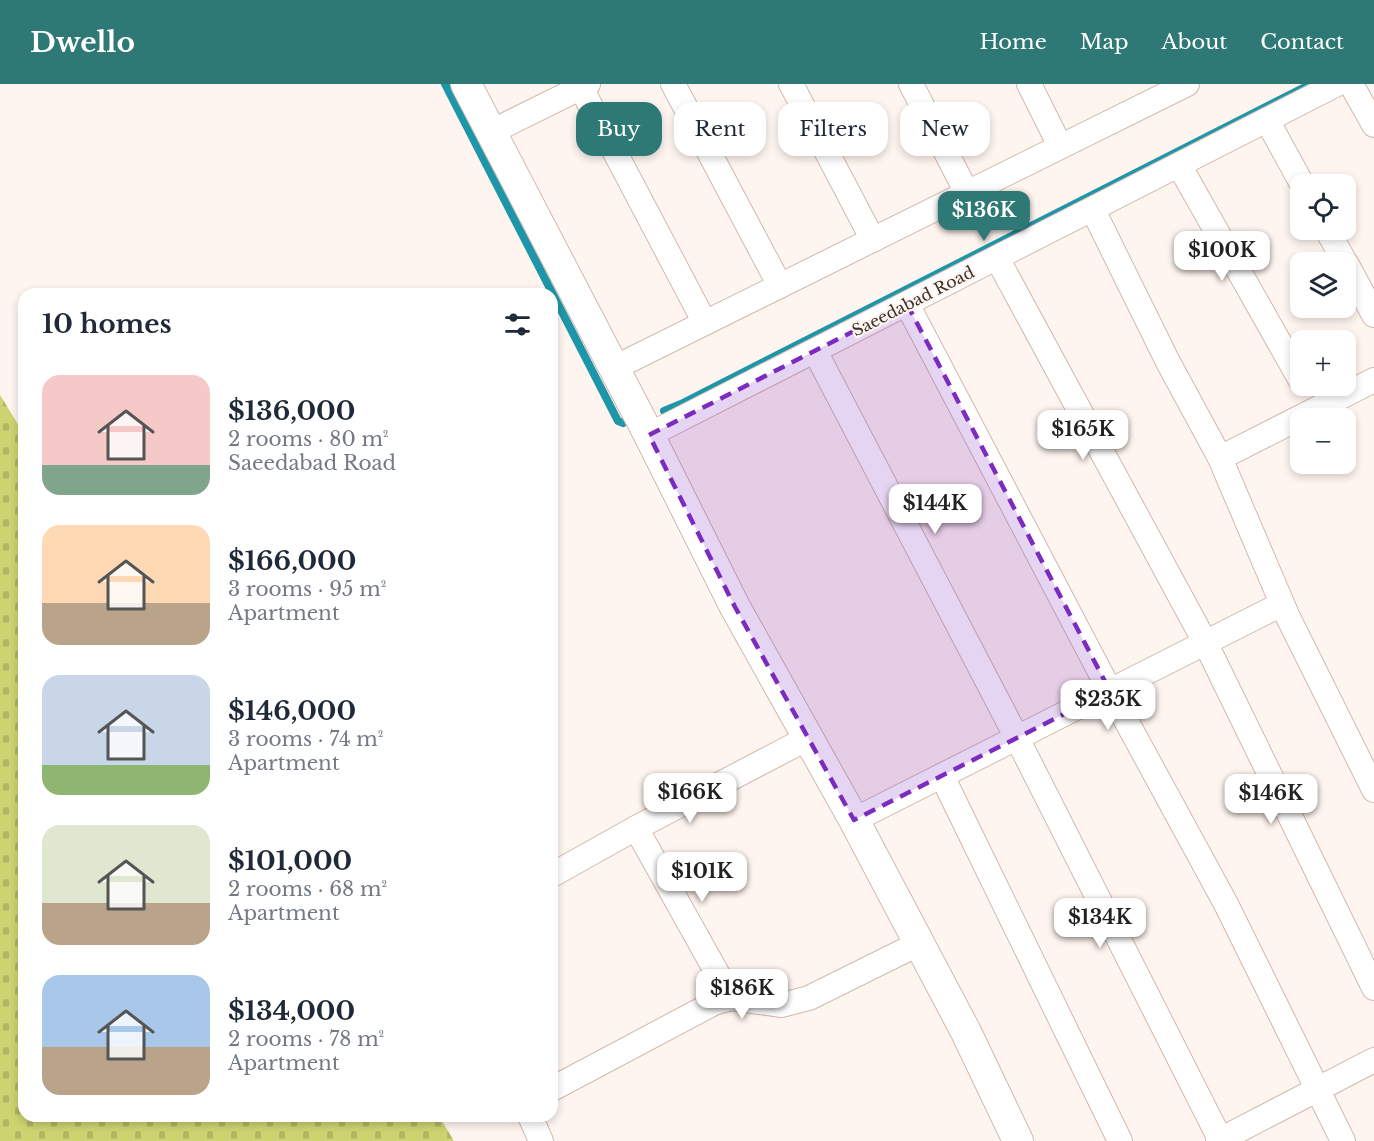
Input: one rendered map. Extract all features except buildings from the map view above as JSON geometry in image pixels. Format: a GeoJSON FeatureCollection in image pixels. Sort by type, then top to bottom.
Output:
{"type":"FeatureCollection","features":[{"type":"Feature","properties":{"kind":"street"},"geometry":{"type":"LineString","coordinates":[[466,84],[649,435],[735,607],[920,943],[1018,1141]]}},
{"type":"Feature","properties":{"kind":"street"},"geometry":{"type":"LineString","coordinates":[[673,84],[780,286]]}},
{"type":"Feature","properties":{"kind":"street"},"geometry":{"type":"LineString","coordinates":[[791,84],[873,240]]}},
{"type":"Feature","properties":{"kind":"street"},"geometry":{"type":"LineString","coordinates":[[911,84],[967,193]]}},
{"type":"Feature","properties":{"kind":"street"},"geometry":{"type":"LineString","coordinates":[[1029,84],[1060,146]]}},
{"type":"Feature","properties":{"kind":"street"},"geometry":{"type":"LineString","coordinates":[[614,368],[1060,146],[1148,92],[1187,84]]}},
{"type":"Feature","properties":{"kind":"street","name":"Saeedabad Road"},"geometry":{"type":"LineString","coordinates":[[649,435],[1337,84]]}},
{"type":"Feature","properties":{"kind":"street"},"geometry":{"type":"LineString","coordinates":[[1351,84],[1374,125]]}},
{"type":"Feature","properties":{"kind":"street"},"geometry":{"type":"LineString","coordinates":[[491,132],[583,85],[705,323]]}},
{"type":"Feature","properties":{"kind":"street"},"geometry":{"type":"LineString","coordinates":[[1267,120],[1297,174]]}},
{"type":"Feature","properties":{"kind":"street"},"geometry":{"type":"LineString","coordinates":[[1179,165],[1290,361]]}},
{"type":"Feature","properties":{"kind":"street"},"geometry":{"type":"LineString","coordinates":[[1093,210],[1168,362],[1221,458],[1282,604],[1374,790]]}},
{"type":"Feature","properties":{"kind":"street"},"geometry":{"type":"LineString","coordinates":[[997,258],[1206,644],[1374,988]]}},
{"type":"Feature","properties":{"kind":"street"},"geometry":{"type":"LineString","coordinates":[[1356,283],[1374,315]]}},
{"type":"Feature","properties":{"kind":"street"},"geometry":{"type":"LineString","coordinates":[[907,304],[1110,691],[1226,904],[1343,1141]]}},
{"type":"Feature","properties":{"kind":"street"},"geometry":{"type":"LineString","coordinates":[[815,351],[1017,738],[1220,1141],[1374,1060]]}},
{"type":"Feature","properties":{"kind":"street"},"geometry":{"type":"LineString","coordinates":[[1319,408],[1374,380]]}},
{"type":"Feature","properties":{"kind":"street"},"geometry":{"type":"LineString","coordinates":[[1221,458],[1290,423]]}},
{"type":"Feature","properties":{"kind":"street"},"geometry":{"type":"LineString","coordinates":[[854,820],[1282,604]]}},
{"type":"Feature","properties":{"kind":"street"},"geometry":{"type":"LineString","coordinates":[[558,872],[808,738]]}},
{"type":"Feature","properties":{"kind":"street"},"geometry":{"type":"LineString","coordinates":[[942,776],[1120,1141]]}},
{"type":"Feature","properties":{"kind":"street"},"geometry":{"type":"LineString","coordinates":[[636,828],[732,998]]}},
{"type":"Feature","properties":{"kind":"street"},"geometry":{"type":"LineString","coordinates":[[558,1086],[714,1004],[732,998],[782,1005],[809,998],[920,943]]}},
{"type":"Feature","properties":{"kind":"street"},"geometry":{"type":"LineString","coordinates":[[533,1122],[541,1141]]}},
{"type":"Feature","properties":{"kind":"highlighted area"},"geometry":{"type":"Polygon","coordinates":[[[907,304],[1110,691],[854,820],[735,607],[649,435],[907,304]]]}},
{"type":"Feature","properties":{"kind":"green space"},"geometry":{"type":"Polygon","coordinates":[[[0,395],[18,424],[18,1122],[443,1122],[454,1141],[0,1141],[0,395]]]}},
{"type":"Feature","properties":{"kind":"waterway"},"geometry":{"type":"LineString","coordinates":[[445,84],[550,288]]}},
{"type":"Feature","properties":{"kind":"waterway"},"geometry":{"type":"LineString","coordinates":[[664,411],[1311,84]]}},
{"type":"Feature","properties":{"kind":"waterway"},"geometry":{"type":"LineString","coordinates":[[558,304],[618,421],[623,423]]}}]}
